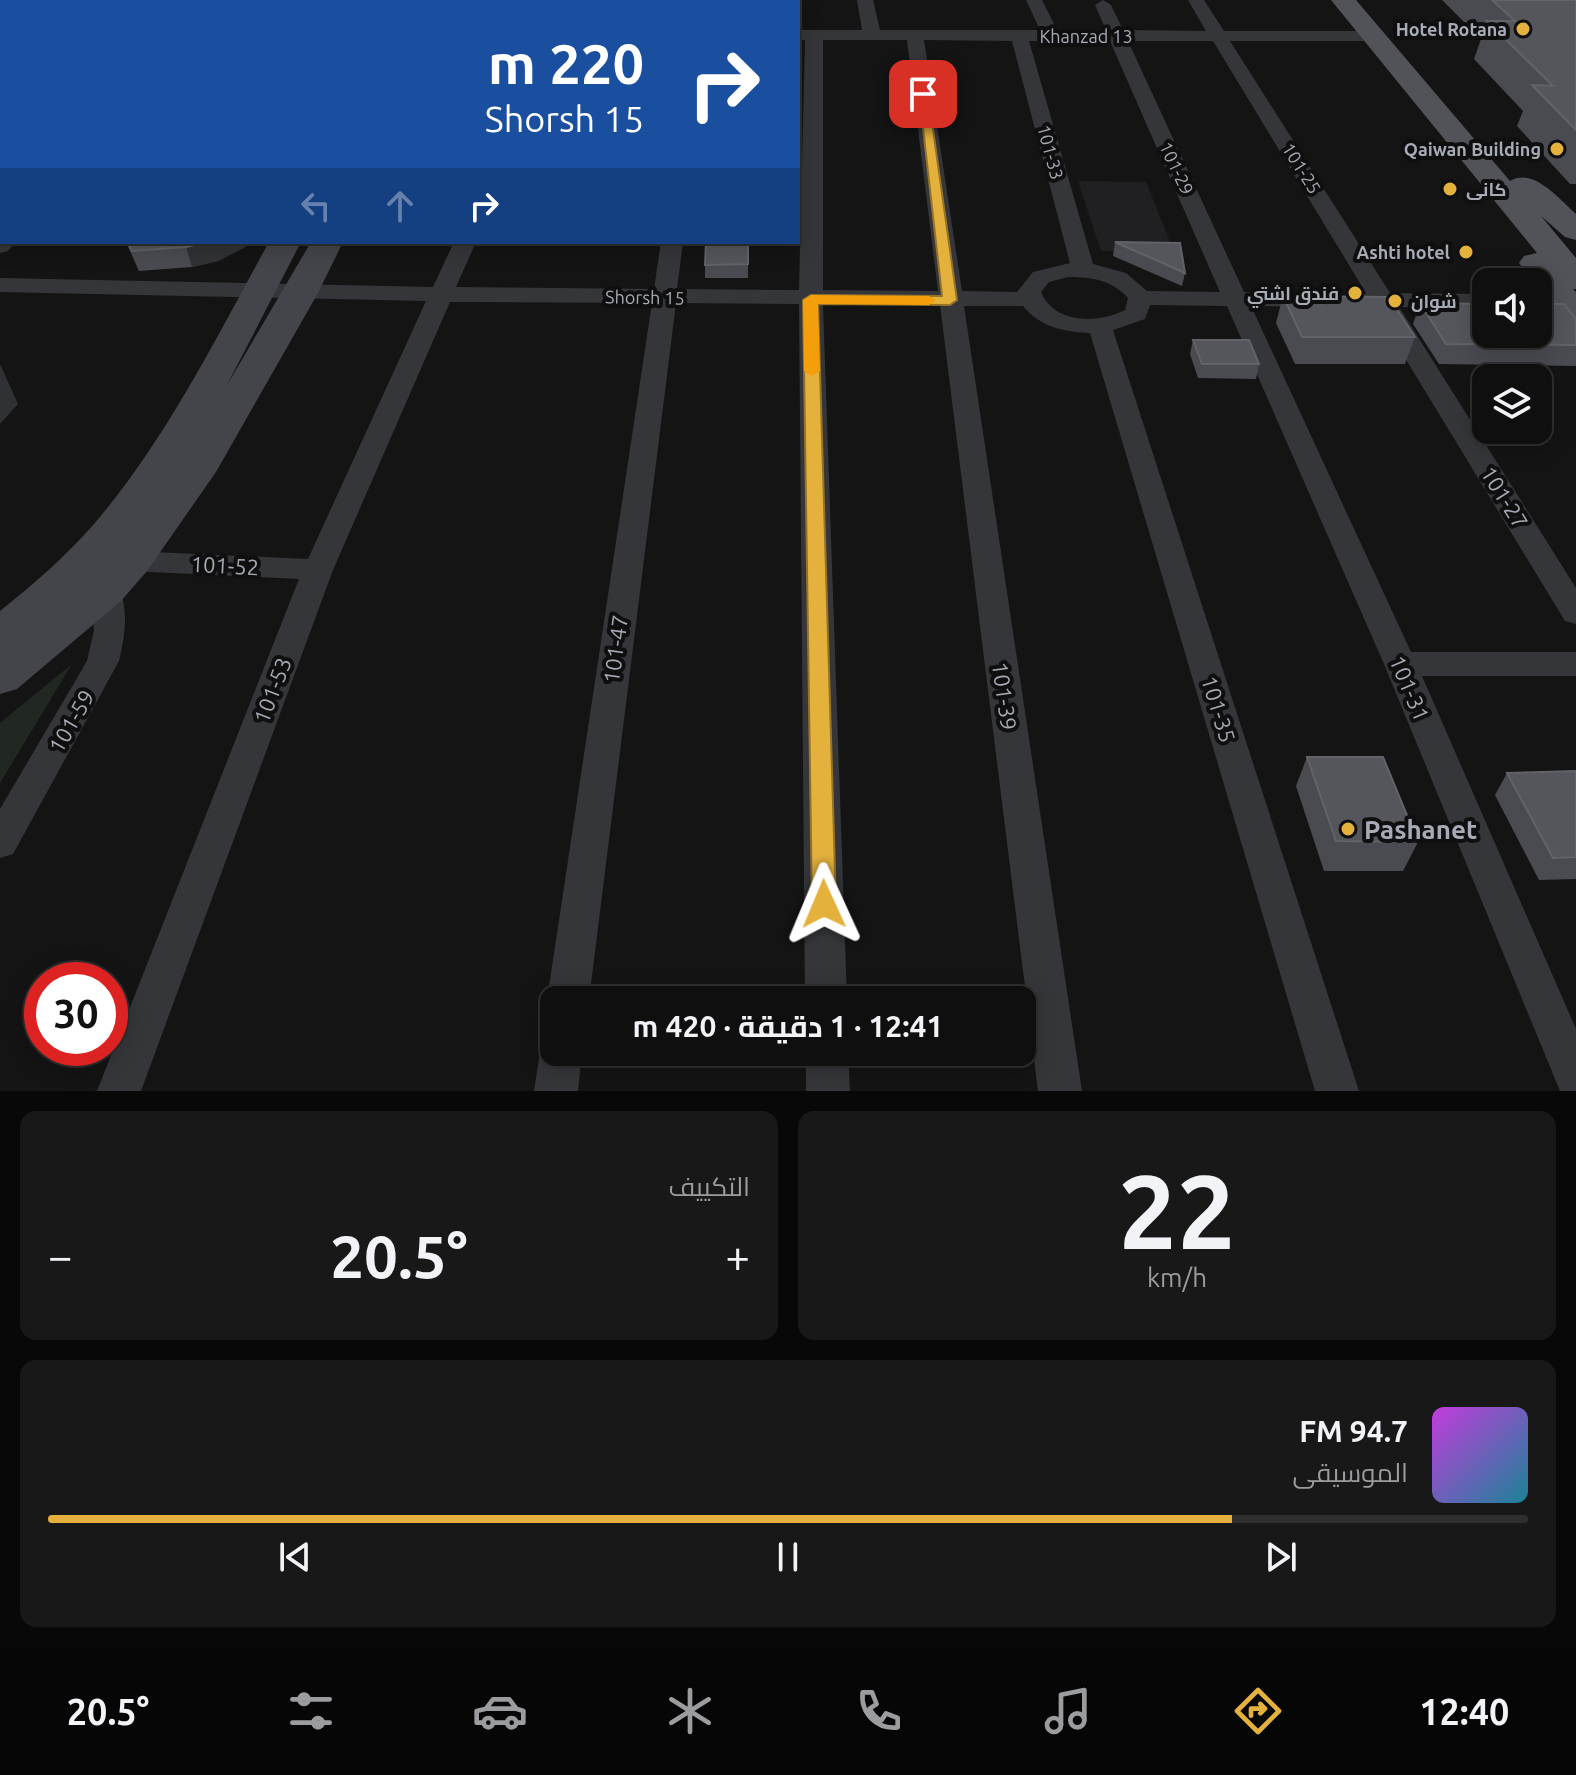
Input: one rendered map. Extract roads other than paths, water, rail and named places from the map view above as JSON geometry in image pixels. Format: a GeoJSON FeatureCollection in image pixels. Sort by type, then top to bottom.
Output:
{"type":"FeatureCollection","features":[{"type":"Feature","properties":{"kind":"main road"},"geometry":{"type":"LineString","coordinates":[[1343,0],[1501,176],[1576,250]]}},
{"type":"Feature","properties":{"kind":"main road"},"geometry":{"type":"LineString","coordinates":[[1359,0],[1410,54],[1501,176],[1576,230]]}},
{"type":"Feature","properties":{"kind":"main road"},"geometry":{"type":"LineString","coordinates":[[1501,176],[1517,237],[1564,299]]}},
{"type":"Feature","properties":{"kind":"main road"},"geometry":{"type":"LineString","coordinates":[[0,636],[75,570],[118,522],[158,469],[284,244]]}},
{"type":"Feature","properties":{"kind":"main road"},"geometry":{"type":"LineString","coordinates":[[0,676],[118,575],[195,472],[301,293],[326,244]]}},
{"type":"Feature","properties":{"kind":"street"},"geometry":{"type":"LineString","coordinates":[[865,0],[872,35]]}},
{"type":"Feature","properties":{"kind":"street"},"geometry":{"type":"LineString","coordinates":[[1034,0],[1051,36]]}},
{"type":"Feature","properties":{"kind":"street","name":"101-25"},"geometry":{"type":"LineString","coordinates":[[1196,0],[1384,300]]}},
{"type":"Feature","properties":{"kind":"street","name":"101-29"},"geometry":{"type":"LineString","coordinates":[[1103,5],[1238,301]]}},
{"type":"Feature","properties":{"kind":"street"},"geometry":{"type":"LineString","coordinates":[[806,35],[826,986]]}},
{"type":"Feature","properties":{"kind":"street","name":"Khanzad 13"},"geometry":{"type":"LineString","coordinates":[[806,35],[1374,36]]}},
{"type":"Feature","properties":{"kind":"street","name":"101-39"},"geometry":{"type":"LineString","coordinates":[[915,35],[1060,1091]]}},
{"type":"Feature","properties":{"kind":"street","name":"101-33"},"geometry":{"type":"LineString","coordinates":[[1019,35],[1083,270]]}},
{"type":"Feature","properties":{"kind":"street","name":"101-53"},"geometry":{"type":"LineString","coordinates":[[119,1091],[318,570],[464,244]]}},
{"type":"Feature","properties":{"kind":"street","name":"101-47"},"geometry":{"type":"LineString","coordinates":[[570,986],[672,244]]}},
{"type":"Feature","properties":{"kind":"street"},"geometry":{"type":"LineString","coordinates":[[1068,270],[1083,270],[1114,276],[1135,290],[1140,298],[1136,314],[1100,327],[1064,323],[1037,308],[1029,291],[1041,277],[1068,270]]}},
{"type":"Feature","properties":{"kind":"street","name":"Shorsh 15"},"geometry":{"type":"LineString","coordinates":[[0,285],[441,295],[811,300],[1031,299]]}},
{"type":"Feature","properties":{"kind":"street"},"geometry":{"type":"LineString","coordinates":[[1140,298],[1472,301]]}},
{"type":"Feature","properties":{"kind":"street","name":"101-27"},"geometry":{"type":"LineString","coordinates":[[1384,300],[1576,613]]}},
{"type":"Feature","properties":{"kind":"street","name":"101-31"},"geometry":{"type":"LineString","coordinates":[[1238,301],[1400,664],[1576,1079]]}},
{"type":"Feature","properties":{"kind":"street","name":"101-35"},"geometry":{"type":"LineString","coordinates":[[1100,327],[1337,1091]]}},
{"type":"Feature","properties":{"kind":"street","name":"101-52"},"geometry":{"type":"LineString","coordinates":[[118,575],[318,570]]}},
{"type":"Feature","properties":{"kind":"street","name":"101-59"},"geometry":{"type":"LineString","coordinates":[[0,843],[103,661],[118,575]]}},
{"type":"Feature","properties":{"kind":"street"},"geometry":{"type":"LineString","coordinates":[[1400,664],[1576,664]]}},
{"type":"Feature","properties":{"kind":"street"},"geometry":{"type":"LineString","coordinates":[[556,1091],[559,1066]]}},
{"type":"Feature","properties":{"kind":"street"},"geometry":{"type":"LineString","coordinates":[[827,1066],[828,1091]]}},
{"type":"Feature","properties":{"kind":"place","name":"Hotel Rotana"},"geometry":{"type":"Point","coordinates":[1523,29]}},
{"type":"Feature","properties":{"kind":"place","name":"Qaiwan Building"},"geometry":{"type":"Point","coordinates":[1557,149]}},
{"type":"Feature","properties":{"kind":"place","name":"کانی"},"geometry":{"type":"Point","coordinates":[1450,189]}},
{"type":"Feature","properties":{"kind":"place","name":"Ashti hotel"},"geometry":{"type":"Point","coordinates":[1466,252]}},
{"type":"Feature","properties":{"kind":"place","name":"فندق اشتي"},"geometry":{"type":"Point","coordinates":[1355,293]}},
{"type":"Feature","properties":{"kind":"place","name":"شوان"},"geometry":{"type":"Point","coordinates":[1395,301]}},
{"type":"Feature","properties":{"kind":"place","name":"Pashanet"},"geometry":{"type":"Point","coordinates":[1348,829]}}]}
